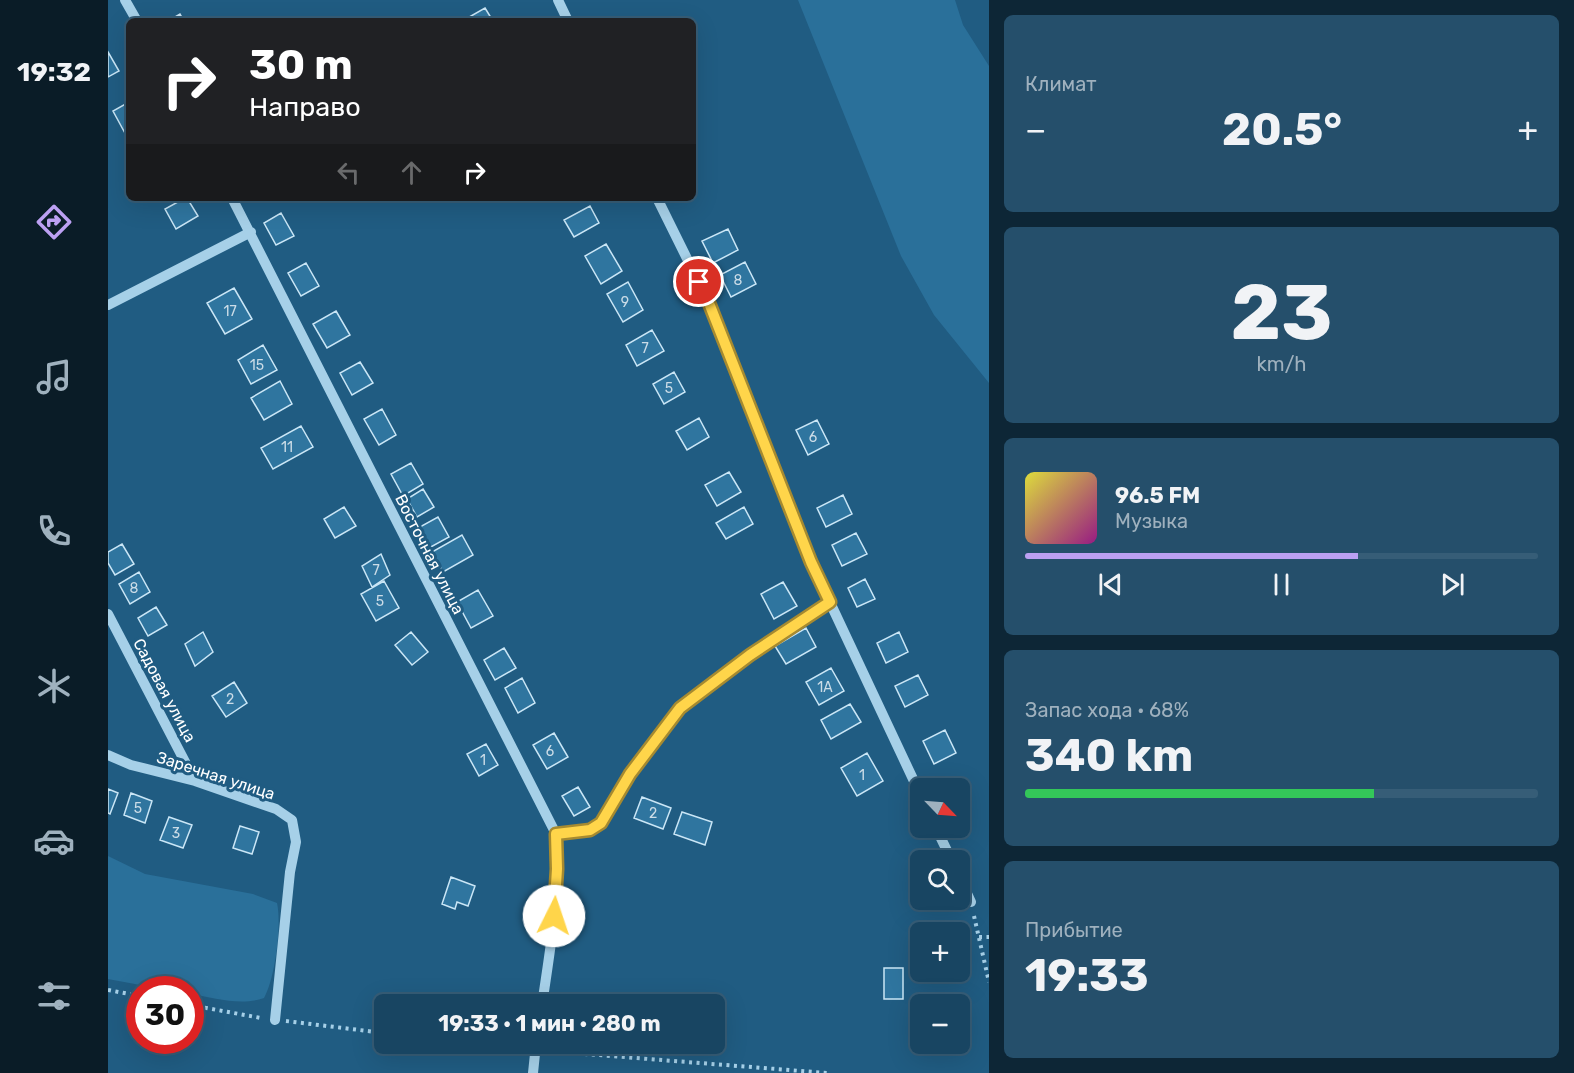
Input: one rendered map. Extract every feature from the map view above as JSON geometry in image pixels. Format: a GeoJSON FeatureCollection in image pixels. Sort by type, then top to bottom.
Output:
{"type":"FeatureCollection","features":[{"type":"Feature","properties":{"kind":"street"},"geometry":{"type":"LineString","coordinates":[[125,0],[134,18]]}},
{"type":"Feature","properties":{"kind":"street"},"geometry":{"type":"LineString","coordinates":[[558,0],[567,18]]}},
{"type":"Feature","properties":{"kind":"street","name":"Восточная улица"},"geometry":{"type":"LineString","coordinates":[[234,201],[556,834],[553,934],[544,994]]}},
{"type":"Feature","properties":{"kind":"street"},"geometry":{"type":"LineString","coordinates":[[658,201],[709,303],[806,551],[913,778]]}},
{"type":"Feature","properties":{"kind":"street"},"geometry":{"type":"LineString","coordinates":[[108,305],[251,232]]}},
{"type":"Feature","properties":{"kind":"street"},"geometry":{"type":"LineString","coordinates":[[556,834],[583,832],[601,823],[630,774],[680,708],[750,655],[830,602]]}},
{"type":"Feature","properties":{"kind":"street","name":"Садовая улица"},"geometry":{"type":"LineString","coordinates":[[108,614],[195,781]]}},
{"type":"Feature","properties":{"kind":"street","name":"Заречная улица"},"geometry":{"type":"LineString","coordinates":[[108,755],[131,765],[195,781],[276,809],[292,820],[296,842],[290,872],[275,1020]]}},
{"type":"Feature","properties":{"kind":"street"},"geometry":{"type":"LineString","coordinates":[[533,1073],[535,1054]]}},
{"type":"Feature","properties":{"kind":"path"},"geometry":{"type":"LineString","coordinates":[[971,902],[989,982]]}},
{"type":"Feature","properties":{"kind":"path"},"geometry":{"type":"LineString","coordinates":[[979,937],[989,937]]}},
{"type":"Feature","properties":{"kind":"path"},"geometry":{"type":"LineString","coordinates":[[108,990],[126,993]]}},
{"type":"Feature","properties":{"kind":"path"},"geometry":{"type":"LineString","coordinates":[[614,1054],[827,1073]]}},
{"type":"Feature","properties":{"kind":"shaded area"},"geometry":{"type":"Polygon","coordinates":[[[798,0],[955,0],[963,25],[989,66],[989,383],[934,315],[901,256],[798,0]]]}},
{"type":"Feature","properties":{"kind":"shaded area"},"geometry":{"type":"Polygon","coordinates":[[[108,856],[145,874],[253,894],[277,903],[279,924],[276,952],[264,998],[228,1001],[204,996],[204,976],[126,976],[126,982],[108,979],[108,856]]]}},
{"type":"Feature","properties":{"kind":"building"},"geometry":{"type":"Polygon","coordinates":[[[485,8],[491,18],[468,18],[485,8]]]}},
{"type":"Feature","properties":{"kind":"building"},"geometry":{"type":"Polygon","coordinates":[[[108,52],[119,71],[108,77],[108,52]]]}},
{"type":"Feature","properties":{"kind":"building"},"geometry":{"type":"Polygon","coordinates":[[[126,104],[126,135],[113,111],[126,104]]]}},
{"type":"Feature","properties":{"kind":"building"},"geometry":{"type":"Polygon","coordinates":[[[180,201],[189,201],[198,216],[176,229],[165,209],[180,201]]]}},
{"type":"Feature","properties":{"kind":"building"},"geometry":{"type":"Polygon","coordinates":[[[590,206],[599,223],[574,237],[564,220],[590,206]]]}},
{"type":"Feature","properties":{"kind":"building"},"geometry":{"type":"Polygon","coordinates":[[[281,213],[294,236],[276,245],[264,223],[281,213]]]}},
{"type":"Feature","properties":{"kind":"building"},"geometry":{"type":"Polygon","coordinates":[[[728,229],[738,250],[713,263],[702,241],[728,229]]]}},
{"type":"Feature","properties":{"kind":"building"},"geometry":{"type":"Polygon","coordinates":[[[606,244],[622,271],[601,284],[585,256],[606,244]]]}},
{"type":"Feature","properties":{"kind":"building"},"geometry":{"type":"Polygon","coordinates":[[[745,262],[756,284],[731,297],[720,275],[745,262]]]}},
{"type":"Feature","properties":{"kind":"building"},"geometry":{"type":"Polygon","coordinates":[[[306,263],[319,286],[301,296],[288,273],[306,263]]]}},
{"type":"Feature","properties":{"kind":"building"},"geometry":{"type":"Polygon","coordinates":[[[628,282],[643,310],[623,322],[607,294],[628,282]]]}},
{"type":"Feature","properties":{"kind":"building"},"geometry":{"type":"Polygon","coordinates":[[[234,288],[252,319],[225,334],[207,303],[234,288]]]}},
{"type":"Feature","properties":{"kind":"building"},"geometry":{"type":"Polygon","coordinates":[[[336,311],[350,335],[327,348],[313,324],[336,311]]]}},
{"type":"Feature","properties":{"kind":"building"},"geometry":{"type":"Polygon","coordinates":[[[652,330],[664,351],[637,366],[626,345],[652,330]]]}},
{"type":"Feature","properties":{"kind":"building"},"geometry":{"type":"Polygon","coordinates":[[[263,345],[277,370],[251,384],[238,360],[263,345]]]}},
{"type":"Feature","properties":{"kind":"building"},"geometry":{"type":"Polygon","coordinates":[[[360,362],[373,383],[352,395],[340,373],[360,362]]]}},
{"type":"Feature","properties":{"kind":"building"},"geometry":{"type":"Polygon","coordinates":[[[674,372],[685,392],[664,404],[653,384],[674,372]]]}},
{"type":"Feature","properties":{"kind":"building"},"geometry":{"type":"Polygon","coordinates":[[[280,381],[292,404],[264,420],[251,398],[280,381]]]}},
{"type":"Feature","properties":{"kind":"building"},"geometry":{"type":"Polygon","coordinates":[[[382,409],[396,435],[379,445],[364,419],[382,409]]]}},
{"type":"Feature","properties":{"kind":"building"},"geometry":{"type":"Polygon","coordinates":[[[699,418],[709,437],[687,450],[676,431],[699,418]]]}},
{"type":"Feature","properties":{"kind":"building"},"geometry":{"type":"Polygon","coordinates":[[[817,420],[829,444],[808,455],[796,430],[817,420]]]}},
{"type":"Feature","properties":{"kind":"building"},"geometry":{"type":"Polygon","coordinates":[[[301,426],[313,447],[273,469],[261,448],[301,426]]]}},
{"type":"Feature","properties":{"kind":"building"},"geometry":{"type":"Polygon","coordinates":[[[411,463],[423,484],[403,496],[391,474],[411,463]]]}},
{"type":"Feature","properties":{"kind":"building"},"geometry":{"type":"Polygon","coordinates":[[[729,472],[741,492],[717,506],[705,485],[729,472]]]}},
{"type":"Feature","properties":{"kind":"building"},"geometry":{"type":"Polygon","coordinates":[[[423,489],[434,507],[417,517],[407,499],[423,489]]]}},
{"type":"Feature","properties":{"kind":"building"},"geometry":{"type":"Polygon","coordinates":[[[843,495],[852,514],[826,527],[817,508],[843,495]]]}},
{"type":"Feature","properties":{"kind":"building"},"geometry":{"type":"Polygon","coordinates":[[[344,507],[356,526],[335,538],[324,519],[344,507]]]}},
{"type":"Feature","properties":{"kind":"building"},"geometry":{"type":"Polygon","coordinates":[[[744,507],[753,524],[726,539],[716,523],[744,507]]]}},
{"type":"Feature","properties":{"kind":"building"},"geometry":{"type":"Polygon","coordinates":[[[438,517],[449,537],[429,548],[418,528],[438,517]]]}},
{"type":"Feature","properties":{"kind":"building"},"geometry":{"type":"Polygon","coordinates":[[[856,533],[867,554],[842,566],[832,545],[856,533]]]}},
{"type":"Feature","properties":{"kind":"building"},"geometry":{"type":"Polygon","coordinates":[[[462,535],[473,555],[443,572],[432,552],[462,535]]]}},
{"type":"Feature","properties":{"kind":"building"},"geometry":{"type":"Polygon","coordinates":[[[122,544],[134,564],[115,575],[108,563],[108,552],[122,544]]]}},
{"type":"Feature","properties":{"kind":"building"},"geometry":{"type":"Polygon","coordinates":[[[381,554],[390,575],[372,587],[362,566],[381,554]]]}},
{"type":"Feature","properties":{"kind":"building"},"geometry":{"type":"Polygon","coordinates":[[[139,572],[150,592],[130,604],[119,584],[139,572]]]}},
{"type":"Feature","properties":{"kind":"building"},"geometry":{"type":"Polygon","coordinates":[[[865,579],[875,599],[857,607],[848,588],[865,579]]]}},
{"type":"Feature","properties":{"kind":"building"},"geometry":{"type":"Polygon","coordinates":[[[384,581],[399,608],[376,621],[361,594],[384,581]]]}},
{"type":"Feature","properties":{"kind":"building"},"geometry":{"type":"Polygon","coordinates":[[[783,582],[797,606],[774,619],[761,594],[783,582]]]}},
{"type":"Feature","properties":{"kind":"building"},"geometry":{"type":"Polygon","coordinates":[[[478,590],[493,616],[471,628],[457,602],[478,590]]]}},
{"type":"Feature","properties":{"kind":"building"},"geometry":{"type":"Polygon","coordinates":[[[156,607],[167,625],[148,636],[138,618],[156,607]]]}},
{"type":"Feature","properties":{"kind":"building"},"geometry":{"type":"Polygon","coordinates":[[[806,628],[816,647],[786,664],[775,646],[806,628]]]}},
{"type":"Feature","properties":{"kind":"building"},"geometry":{"type":"Polygon","coordinates":[[[203,632],[213,652],[195,666],[185,644],[203,632]]]}},
{"type":"Feature","properties":{"kind":"building"},"geometry":{"type":"Polygon","coordinates":[[[411,632],[428,652],[412,665],[395,645],[411,632]]]}},
{"type":"Feature","properties":{"kind":"building"},"geometry":{"type":"Polygon","coordinates":[[[899,632],[908,652],[886,663],[877,643],[899,632]]]}},
{"type":"Feature","properties":{"kind":"building"},"geometry":{"type":"Polygon","coordinates":[[[504,648],[516,668],[495,680],[484,660],[504,648]]]}},
{"type":"Feature","properties":{"kind":"building"},"geometry":{"type":"Polygon","coordinates":[[[831,668],[844,691],[819,705],[806,682],[831,668]]]}},
{"type":"Feature","properties":{"kind":"building"},"geometry":{"type":"Polygon","coordinates":[[[918,675],[928,695],[905,707],[895,686],[918,675]]]}},
{"type":"Feature","properties":{"kind":"building"},"geometry":{"type":"Polygon","coordinates":[[[522,678],[535,703],[518,713],[505,688],[522,678]]]}},
{"type":"Feature","properties":{"kind":"building"},"geometry":{"type":"Polygon","coordinates":[[[234,682],[247,703],[226,717],[212,696],[234,682]]]}},
{"type":"Feature","properties":{"kind":"building"},"geometry":{"type":"Polygon","coordinates":[[[850,704],[861,722],[831,739],[821,720],[850,704]]]}},
{"type":"Feature","properties":{"kind":"building"},"geometry":{"type":"Polygon","coordinates":[[[945,730],[956,753],[934,764],[923,741],[945,730]]]}},
{"type":"Feature","properties":{"kind":"building"},"geometry":{"type":"Polygon","coordinates":[[[554,733],[568,757],[547,769],[533,745],[554,733]]]}},
{"type":"Feature","properties":{"kind":"building"},"geometry":{"type":"Polygon","coordinates":[[[486,744],[498,765],[479,776],[467,754],[486,744]]]}},
{"type":"Feature","properties":{"kind":"building"},"geometry":{"type":"Polygon","coordinates":[[[867,753],[883,781],[857,796],[841,768],[867,753]]]}},
{"type":"Feature","properties":{"kind":"building"},"geometry":{"type":"Polygon","coordinates":[[[578,787],[590,807],[574,816],[562,796],[578,787]]]}},
{"type":"Feature","properties":{"kind":"building"},"geometry":{"type":"Polygon","coordinates":[[[108,789],[118,793],[110,814],[108,813],[108,789]]]}},
{"type":"Feature","properties":{"kind":"building"},"geometry":{"type":"Polygon","coordinates":[[[131,793],[152,801],[145,823],[124,815],[131,793]]]}},
{"type":"Feature","properties":{"kind":"building"},"geometry":{"type":"Polygon","coordinates":[[[642,797],[671,808],[663,829],[634,818],[642,797]]]}},
{"type":"Feature","properties":{"kind":"building"},"geometry":{"type":"Polygon","coordinates":[[[682,812],[712,822],[705,845],[674,834],[682,812]]]}},
{"type":"Feature","properties":{"kind":"building"},"geometry":{"type":"Polygon","coordinates":[[[169,817],[192,825],[183,848],[160,840],[169,817]]]}},
{"type":"Feature","properties":{"kind":"building"},"geometry":{"type":"Polygon","coordinates":[[[240,826],[259,832],[252,854],[233,848],[240,826]]]}},
{"type":"Feature","properties":{"kind":"building"},"geometry":{"type":"Polygon","coordinates":[[[451,877],[475,886],[468,906],[457,902],[455,909],[442,904],[451,877]]]}},
{"type":"Feature","properties":{"kind":"building"},"geometry":{"type":"Polygon","coordinates":[[[884,968],[903,968],[903,999],[884,999],[884,968]]]}},
{"type":"Feature","properties":{"kind":"route"},"geometry":{"type":"LineString","coordinates":[[554,916],[557,869],[556,834],[590,830],[601,823],[647,749],[680,708],[750,655],[830,602],[811,562],[699,282]]}}]}
